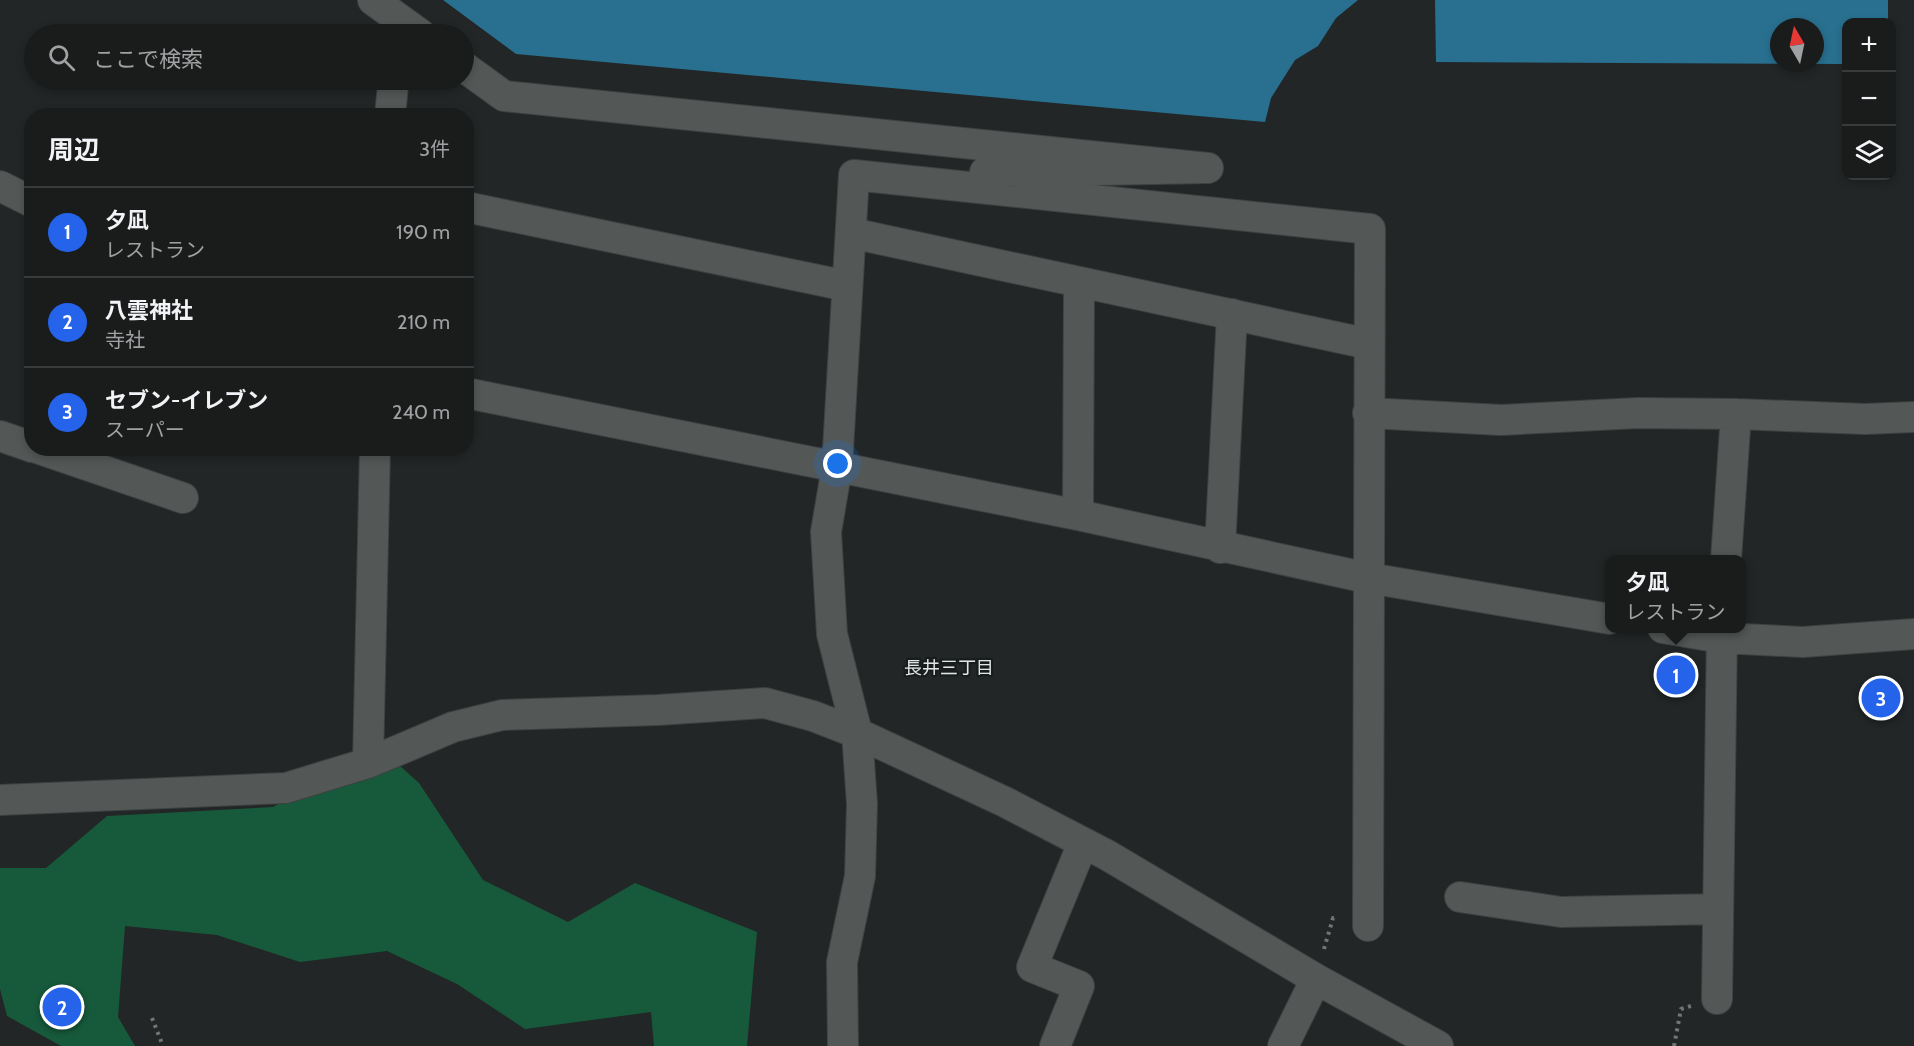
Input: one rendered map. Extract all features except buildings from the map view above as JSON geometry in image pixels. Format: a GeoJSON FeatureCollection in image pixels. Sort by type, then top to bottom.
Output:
{"type":"FeatureCollection","features":[{"type":"Feature","properties":{"kind":"street"},"geometry":{"type":"LineString","coordinates":[[373,0],[406,24]]}},
{"type":"Feature","properties":{"kind":"street"},"geometry":{"type":"LineString","coordinates":[[474,74],[504,96],[1208,168],[854,175]]}},
{"type":"Feature","properties":{"kind":"street"},"geometry":{"type":"LineString","coordinates":[[391,108],[393,90]]}},
{"type":"Feature","properties":{"kind":"street"},"geometry":{"type":"LineString","coordinates":[[854,175],[1370,229],[1368,926]]}},
{"type":"Feature","properties":{"kind":"street"},"geometry":{"type":"LineString","coordinates":[[843,1046],[842,962],[860,876],[862,804],[857,733],[832,634],[826,532],[837,467],[854,175]]}},
{"type":"Feature","properties":{"kind":"street"},"geometry":{"type":"LineString","coordinates":[[0,186],[24,198]]}},
{"type":"Feature","properties":{"kind":"street"},"geometry":{"type":"LineString","coordinates":[[474,209],[848,286]]}},
{"type":"Feature","properties":{"kind":"street"},"geometry":{"type":"LineString","coordinates":[[851,233],[1369,344]]}},
{"type":"Feature","properties":{"kind":"street"},"geometry":{"type":"LineString","coordinates":[[1078,515],[1079,283]]}},
{"type":"Feature","properties":{"kind":"street"},"geometry":{"type":"LineString","coordinates":[[1220,548],[1232,314]]}},
{"type":"Feature","properties":{"kind":"street"},"geometry":{"type":"LineString","coordinates":[[474,395],[1078,515],[1220,548],[1368,578],[1605,618]]}},
{"type":"Feature","properties":{"kind":"street"},"geometry":{"type":"LineString","coordinates":[[1368,413],[1501,420],[1638,413],[1865,419],[1914,417]]}},
{"type":"Feature","properties":{"kind":"street"},"geometry":{"type":"LineString","coordinates":[[1726,555],[1736,414]]}},
{"type":"Feature","properties":{"kind":"street"},"geometry":{"type":"LineString","coordinates":[[0,436],[24,444]]}},
{"type":"Feature","properties":{"kind":"street"},"geometry":{"type":"LineString","coordinates":[[60,456],[183,498]]}},
{"type":"Feature","properties":{"kind":"street"},"geometry":{"type":"LineString","coordinates":[[368,763],[375,456]]}},
{"type":"Feature","properties":{"kind":"street"},"geometry":{"type":"LineString","coordinates":[[1717,999],[1721,634],[1803,642],[1914,634]]}},
{"type":"Feature","properties":{"kind":"street"},"geometry":{"type":"LineString","coordinates":[[0,800],[286,788],[368,763],[453,727],[502,715],[658,710],[765,703],[813,716],[857,733],[1005,802],[1107,855],[1316,979],[1438,1046]]}},
{"type":"Feature","properties":{"kind":"street"},"geometry":{"type":"LineString","coordinates":[[1054,1046],[1079,986],[1032,967],[1083,843]]}},
{"type":"Feature","properties":{"kind":"street"},"geometry":{"type":"LineString","coordinates":[[1460,897],[1561,912],[1718,909]]}},
{"type":"Feature","properties":{"kind":"street"},"geometry":{"type":"LineString","coordinates":[[1283,1046],[1316,979]]}},
{"type":"Feature","properties":{"kind":"path"},"geometry":{"type":"LineString","coordinates":[[1316,979],[1332,918],[1368,926]]}},
{"type":"Feature","properties":{"kind":"path"},"geometry":{"type":"LineString","coordinates":[[1674,1046],[1681,1008],[1717,999]]}},
{"type":"Feature","properties":{"kind":"path"},"geometry":{"type":"LineString","coordinates":[[152,1018],[163,1046]]}},
{"type":"Feature","properties":{"kind":"green space"},"geometry":{"type":"Polygon","coordinates":[[[379,747],[419,783],[483,880],[568,922],[635,883],[757,932],[747,1046],[654,1046],[651,1012],[525,1029],[457,984],[387,951],[300,962],[217,935],[125,926],[118,1017],[135,1046],[61,1046],[7,1016],[0,989],[0,868],[46,868],[107,816],[273,807],[379,747]]]}},
{"type":"Feature","properties":{"kind":"water"},"geometry":{"type":"Polygon","coordinates":[[[443,0],[1358,0],[1336,18],[1318,46],[1295,60],[1271,98],[1265,122],[516,54],[443,0]]]}},
{"type":"Feature","properties":{"kind":"water"},"geometry":{"type":"Polygon","coordinates":[[[1435,0],[1888,0],[1888,18],[1842,18],[1842,64],[1824,64],[1824,18],[1770,18],[1770,64],[1436,62],[1435,0]]]}},
{"type":"Feature","properties":{"kind":"place","name":"夕凪"},"geometry":{"type":"Point","coordinates":[1676,675]}},
{"type":"Feature","properties":{"kind":"place","name":"セブン-イレブン"},"geometry":{"type":"Point","coordinates":[1881,698]}},
{"type":"Feature","properties":{"kind":"place","name":"八雲神社"},"geometry":{"type":"Point","coordinates":[62,1007]}},
{"type":"Feature","properties":{"kind":"district","name":"長井三丁目"},"geometry":{"type":"Point","coordinates":[949,668]}}]}
